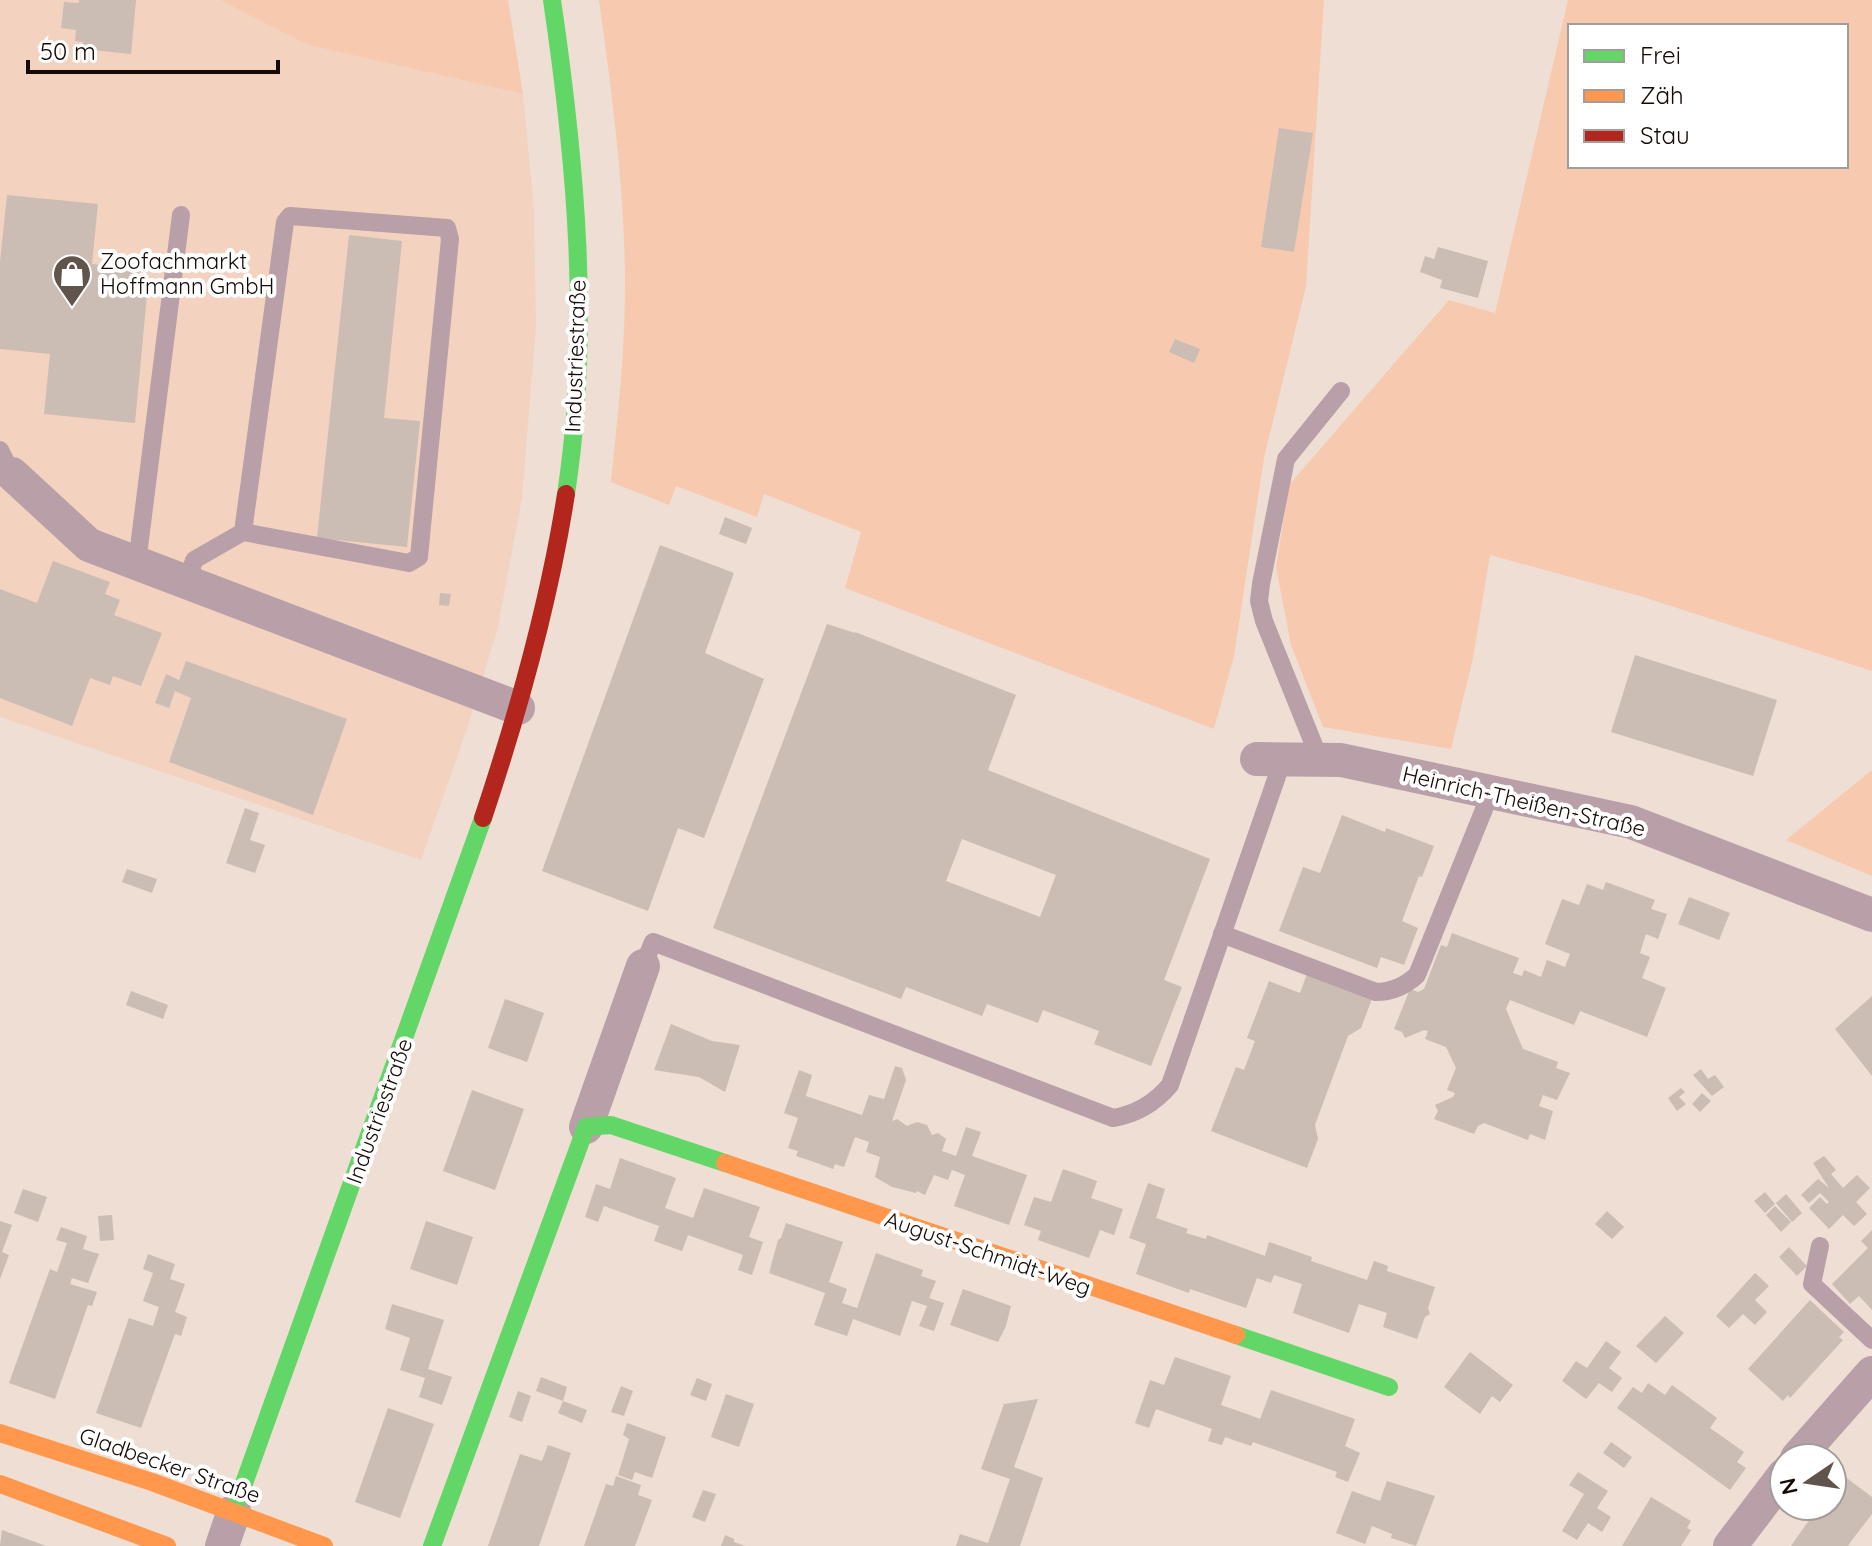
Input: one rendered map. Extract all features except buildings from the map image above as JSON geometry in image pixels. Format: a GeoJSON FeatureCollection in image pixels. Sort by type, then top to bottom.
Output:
{"type":"FeatureCollection","features":[{"type":"Feature","properties":{"kind":"street","name":"Industriestraße"},"geometry":{"type":"LineString","coordinates":[[234,1511],[467,874],[518,708],[548,592],[570,464],[579,330],[574,175],[566,91],[552,0]]}},
{"type":"Feature","properties":{"kind":"street"},"geometry":{"type":"LineString","coordinates":[[4,470],[89,545],[518,708]]}},
{"type":"Feature","properties":{"kind":"street","name":"Heinrich-Theißen-Straße"},"geometry":{"type":"LineString","coordinates":[[1270,759],[1341,760],[1631,822],[1872,915]]}},
{"type":"Feature","properties":{"kind":"street"},"geometry":{"type":"LineString","coordinates":[[432,1546],[643,966]]}},
{"type":"Feature","properties":{"kind":"street","name":"August-Schmidt-Weg"},"geometry":{"type":"LineString","coordinates":[[586,1127],[611,1125],[1389,1387]]}},
{"type":"Feature","properties":{"kind":"street"},"geometry":{"type":"LineString","coordinates":[[1811,1442],[1872,1373]]}},
{"type":"Feature","properties":{"kind":"street","name":"Gladbecker Straße"},"geometry":{"type":"LineString","coordinates":[[0,1433],[234,1511],[324,1546]]}},
{"type":"Feature","properties":{"kind":"street"},"geometry":{"type":"LineString","coordinates":[[0,1484],[167,1546]]}},
{"type":"Feature","properties":{"kind":"street"},"geometry":{"type":"LineString","coordinates":[[1730,1546],[1768,1496]]}},
{"type":"Feature","properties":{"kind":"street"},"geometry":{"type":"LineString","coordinates":[[222,1546],[234,1511]]}},
{"type":"Feature","properties":{"kind":"lane"},"geometry":{"type":"LineString","coordinates":[[137,563],[181,215]]}},
{"type":"Feature","properties":{"kind":"lane"},"geometry":{"type":"LineString","coordinates":[[188,581],[194,560],[243,532],[409,563],[419,557],[450,239],[447,228],[290,216],[285,222],[243,532]]}},
{"type":"Feature","properties":{"kind":"lane"},"geometry":{"type":"LineString","coordinates":[[1320,760],[1264,621],[1259,601],[1286,459],[1341,391]]}},
{"type":"Feature","properties":{"kind":"lane"},"geometry":{"type":"LineString","coordinates":[[643,966],[653,942],[1113,1118],[1130,1115],[1150,1104],[1170,1085],[1222,934],[1270,759]]}},
{"type":"Feature","properties":{"kind":"lane"},"geometry":{"type":"LineString","coordinates":[[1222,934],[1376,992],[1407,984],[1417,975],[1491,792]]}},
{"type":"Feature","properties":{"kind":"lane"},"geometry":{"type":"LineString","coordinates":[[1820,1246],[1812,1284],[1872,1340]]}},
{"type":"Feature","properties":{"kind":"shaded area"},"geometry":{"type":"Polygon","coordinates":[[[0,0],[218,0],[308,45],[523,94],[534,210],[536,327],[522,498],[498,627],[467,729],[421,860],[0,717],[0,0]]]}},
{"type":"Feature","properties":{"kind":"shaded area"},"geometry":{"type":"Polygon","coordinates":[[[219,0],[508,0],[523,94],[308,45],[219,0]]]}},
{"type":"Feature","properties":{"kind":"shaded area"},"geometry":{"type":"Polygon","coordinates":[[[599,0],[1324,0],[1306,286],[1264,458],[1234,656],[1214,729],[845,588],[861,532],[764,494],[757,517],[676,486],[669,505],[611,482],[623,348],[624,247],[615,123],[599,0]]]}},
{"type":"Feature","properties":{"kind":"shaded area"},"geometry":{"type":"Polygon","coordinates":[[[1568,0],[1872,0],[1872,671],[1643,597],[1490,555],[1473,658],[1451,749],[1323,727],[1291,645],[1276,567],[1289,485],[1449,300],[1495,313],[1568,0]]]}},
{"type":"Feature","properties":{"kind":"shaded area"},"geometry":{"type":"Polygon","coordinates":[[[1872,770],[1872,876],[1786,840],[1872,770]]]}},
{"type":"Feature","properties":{"kind":"traffic: fast"},"geometry":{"type":"LineString","coordinates":[[552,0],[574,185],[579,309],[574,432],[566,494]]}},
{"type":"Feature","properties":{"kind":"traffic: fast"},"geometry":{"type":"LineString","coordinates":[[234,1511],[483,818]]}},
{"type":"Feature","properties":{"kind":"traffic: fast"},"geometry":{"type":"LineString","coordinates":[[432,1546],[586,1127],[611,1125],[725,1163]]}},
{"type":"Feature","properties":{"kind":"traffic: fast"},"geometry":{"type":"LineString","coordinates":[[1236,1335],[1389,1387]]}},
{"type":"Feature","properties":{"kind":"traffic: slow"},"geometry":{"type":"LineString","coordinates":[[725,1163],[1236,1335]]}},
{"type":"Feature","properties":{"kind":"traffic: slow"},"geometry":{"type":"LineString","coordinates":[[0,1433],[152,1482],[324,1546]]}},
{"type":"Feature","properties":{"kind":"traffic: slow"},"geometry":{"type":"LineString","coordinates":[[0,1484],[167,1546]]}},
{"type":"Feature","properties":{"kind":"traffic: jam"},"geometry":{"type":"LineString","coordinates":[[483,818],[531,658],[551,576],[566,494]]}},
{"type":"Feature","properties":{"kind":"place","name":"Zoofachmarkt Hoffmann GmbH"},"geometry":{"type":"Point","coordinates":[72,308]}}]}
